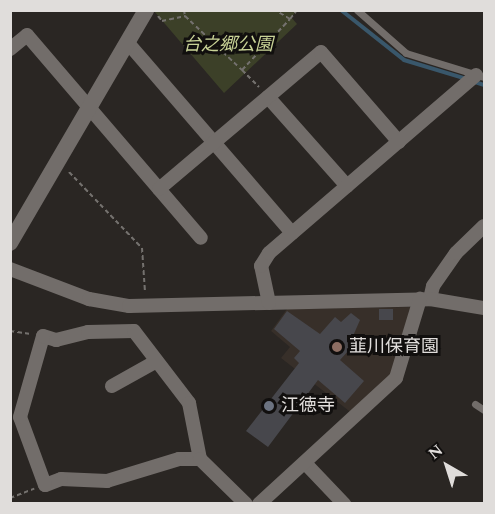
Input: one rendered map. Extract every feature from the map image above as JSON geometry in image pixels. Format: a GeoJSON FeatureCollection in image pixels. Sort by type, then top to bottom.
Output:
{"type":"FeatureCollection","features":[{"type":"Feature","properties":{"kind":"street"},"geometry":{"type":"LineString","coordinates":[[10,243],[146,10]]}},
{"type":"Feature","properties":{"kind":"street"},"geometry":{"type":"LineString","coordinates":[[10,49],[27,35],[201,237]]}},
{"type":"Feature","properties":{"kind":"street"},"geometry":{"type":"LineString","coordinates":[[128,43],[292,233]]}},
{"type":"Feature","properties":{"kind":"street"},"geometry":{"type":"LineString","coordinates":[[159,189],[321,52],[399,142]]}},
{"type":"Feature","properties":{"kind":"street"},"geometry":{"type":"LineString","coordinates":[[269,303],[261,266],[269,253],[476,78]]}},
{"type":"Feature","properties":{"kind":"street"},"geometry":{"type":"LineString","coordinates":[[268,97],[348,186]]}},
{"type":"Feature","properties":{"kind":"street"},"geometry":{"type":"LineString","coordinates":[[259,504],[396,378],[425,299],[456,253],[484,226]]}},
{"type":"Feature","properties":{"kind":"street"},"geometry":{"type":"LineString","coordinates":[[10,269],[89,299],[129,306],[425,299],[484,308]]}},
{"type":"Feature","properties":{"kind":"street"},"geometry":{"type":"LineString","coordinates":[[128,332],[129,306]]}},
{"type":"Feature","properties":{"kind":"street"},"geometry":{"type":"LineString","coordinates":[[200,459],[179,459],[108,481],[61,479],[45,485],[20,417],[43,336],[56,340],[88,332],[134,331],[189,403],[200,459],[246,504]]}},
{"type":"Feature","properties":{"kind":"street"},"geometry":{"type":"LineString","coordinates":[[112,386],[157,361]]}},
{"type":"Feature","properties":{"kind":"street"},"geometry":{"type":"LineString","coordinates":[[305,463],[344,504]]}},
{"type":"Feature","properties":{"kind":"lane"},"geometry":{"type":"LineString","coordinates":[[357,10],[406,53],[476,78]]}},
{"type":"Feature","properties":{"kind":"lane"},"geometry":{"type":"LineString","coordinates":[[475,404],[484,410]]}},
{"type":"Feature","properties":{"kind":"path"},"geometry":{"type":"LineString","coordinates":[[153,10],[162,21],[184,16]]}},
{"type":"Feature","properties":{"kind":"path"},"geometry":{"type":"LineString","coordinates":[[184,10],[184,16],[268,97]]}},
{"type":"Feature","properties":{"kind":"path"},"geometry":{"type":"LineString","coordinates":[[275,10],[290,19]]}},
{"type":"Feature","properties":{"kind":"path"},"geometry":{"type":"LineString","coordinates":[[242,70],[297,10]]}},
{"type":"Feature","properties":{"kind":"path"},"geometry":{"type":"LineString","coordinates":[[58,161],[142,248],[146,306]]}},
{"type":"Feature","properties":{"kind":"path"},"geometry":{"type":"LineString","coordinates":[[10,330],[43,336]]}},
{"type":"Feature","properties":{"kind":"path"},"geometry":{"type":"LineString","coordinates":[[10,498],[45,485]]}},
{"type":"Feature","properties":{"kind":"shaded area"},"geometry":{"type":"Polygon","coordinates":[[[410,307],[413,310],[391,378],[353,414],[281,358],[290,347],[271,331],[287,309],[410,307]]]}},
{"type":"Feature","properties":{"kind":"green space","name":"台之郷公園"},"geometry":{"type":"Polygon","coordinates":[[[154,11],[297,11],[291,17],[297,24],[224,93],[154,11]]]}},
{"type":"Feature","properties":{"kind":"building"},"geometry":{"type":"Polygon","coordinates":[[[379,309],[393,309],[393,320],[379,320],[379,309]]]}},
{"type":"Feature","properties":{"kind":"building"},"geometry":{"type":"Polygon","coordinates":[[[287,311],[320,334],[335,317],[341,322],[351,313],[360,320],[353,336],[358,340],[340,360],[364,381],[345,403],[318,380],[268,447],[246,431],[299,363],[294,358],[300,351],[274,329],[287,311]]]}},
{"type":"Feature","properties":{"kind":"waterway"},"geometry":{"type":"LineString","coordinates":[[341,10],[404,60],[467,79]]}},
{"type":"Feature","properties":{"kind":"waterway"},"geometry":{"type":"LineString","coordinates":[[475,82],[484,85]]}},
{"type":"Feature","properties":{"kind":"place","name":"韮川保育園"},"geometry":{"type":"Point","coordinates":[337,347]}},
{"type":"Feature","properties":{"kind":"place","name":"江徳寺"},"geometry":{"type":"Point","coordinates":[269,406]}}]}
